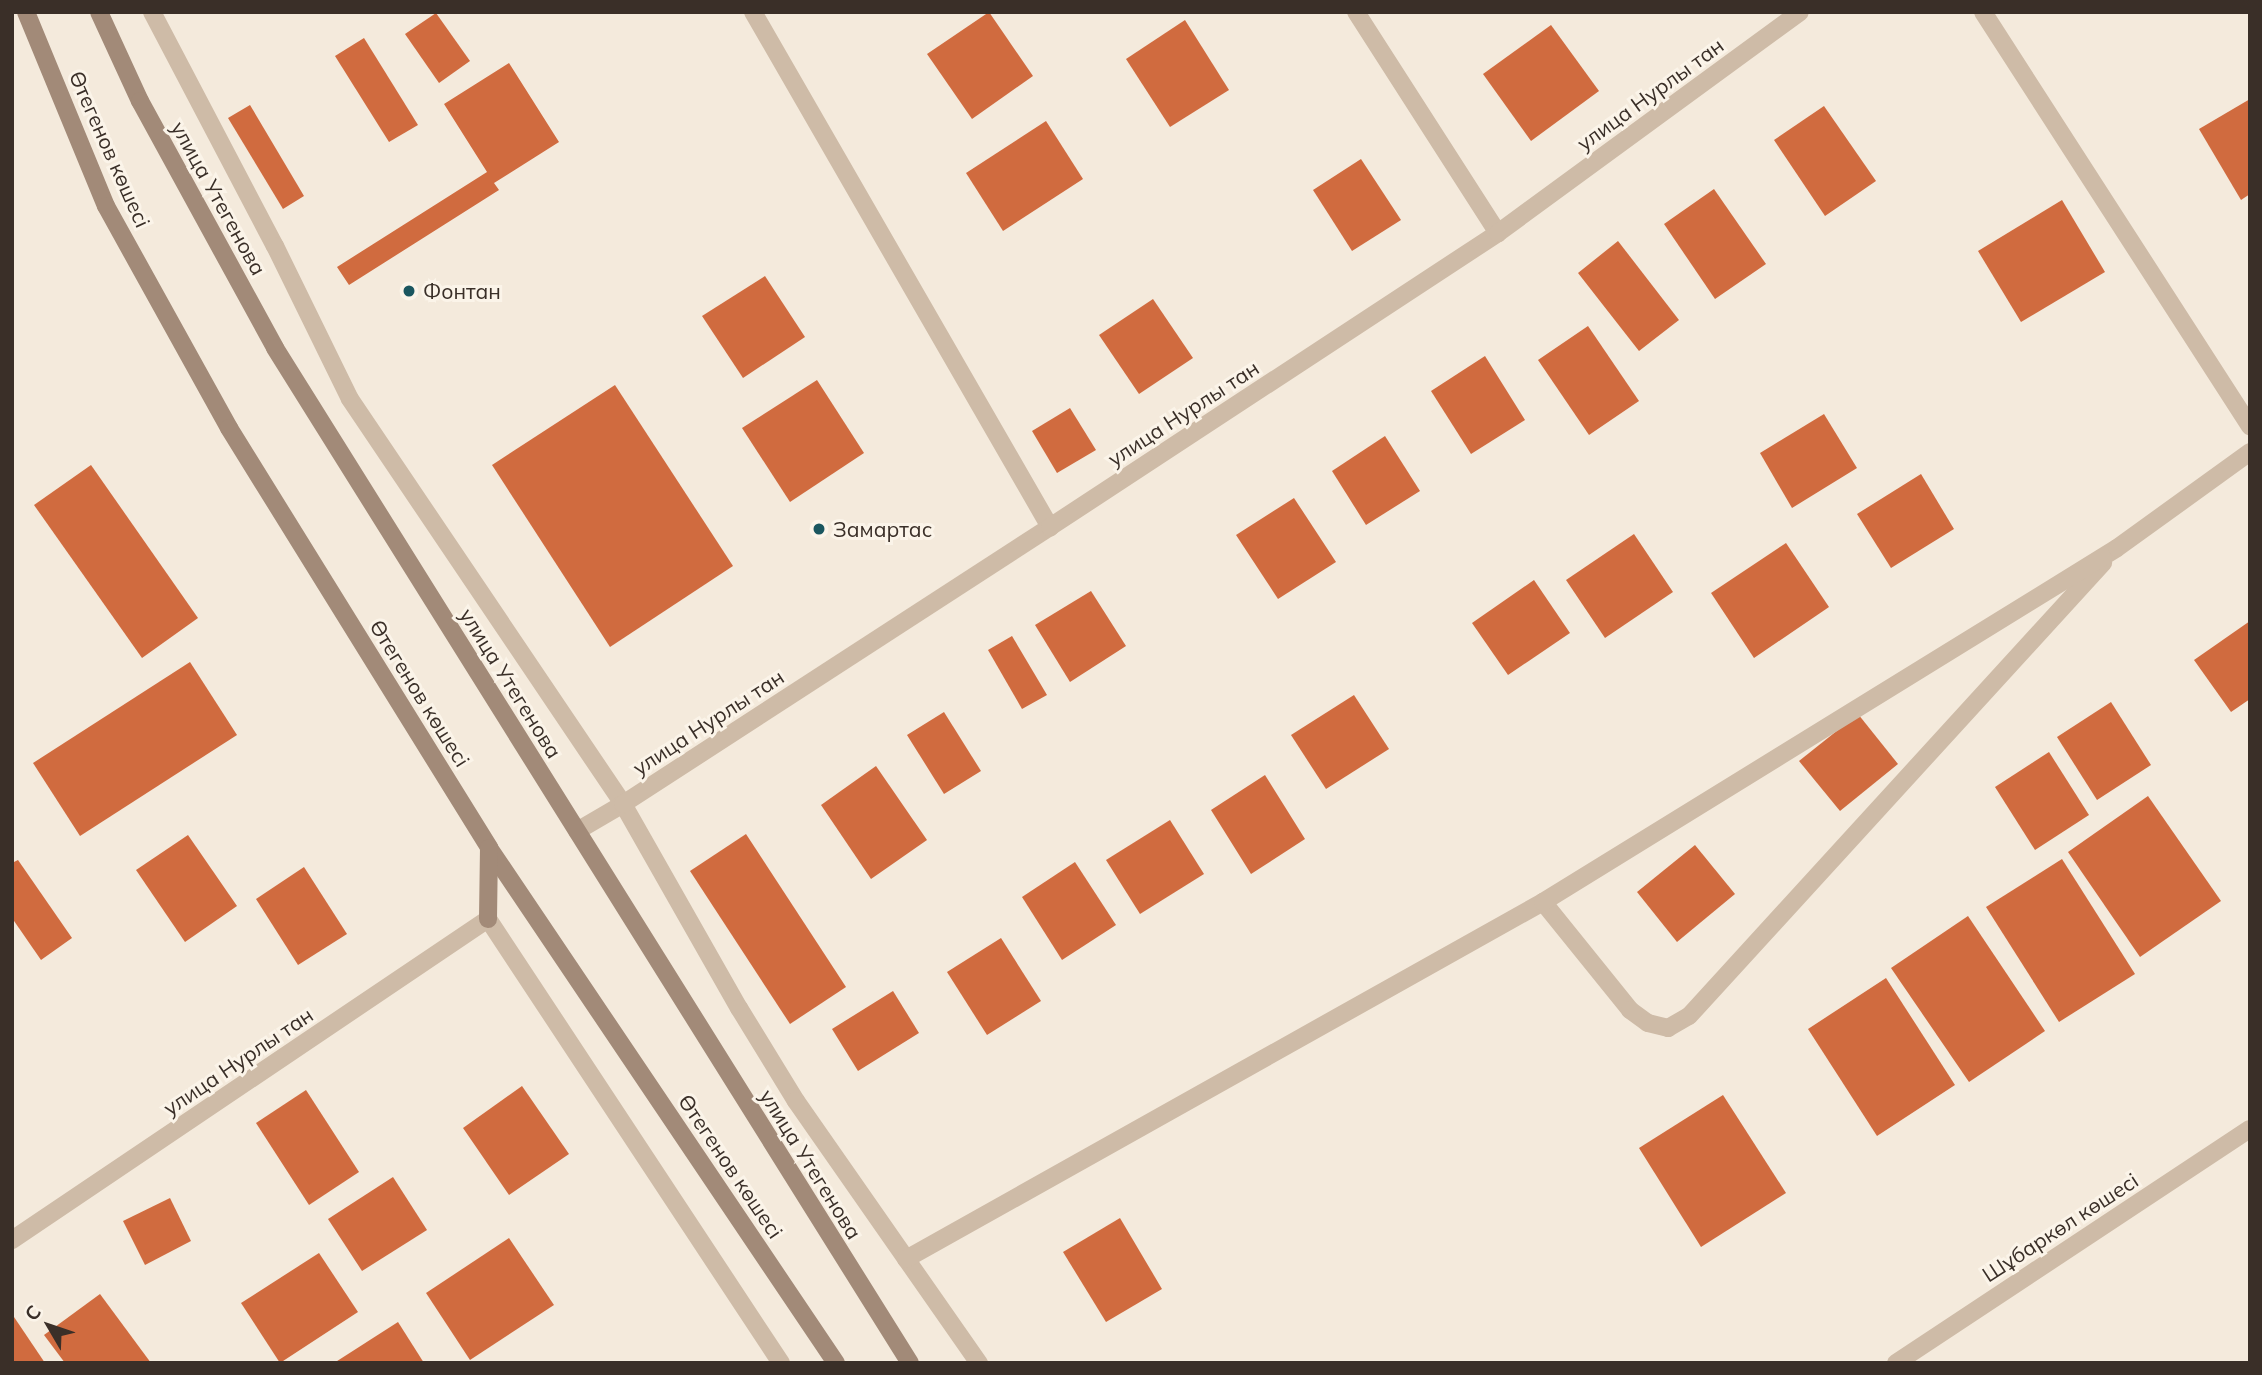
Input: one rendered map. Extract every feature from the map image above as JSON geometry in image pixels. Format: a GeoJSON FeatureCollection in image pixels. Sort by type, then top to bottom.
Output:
{"type":"FeatureCollection","features":[{"type":"Feature","properties":{"kind":"main road","name":"Өтегенов көшесі"},"geometry":{"type":"LineString","coordinates":[[26,12],[106,206],[229,428],[489,848],[835,1363]]}},
{"type":"Feature","properties":{"kind":"main road","name":"улица Утегенова"},"geometry":{"type":"LineString","coordinates":[[99,12],[140,101],[275,348],[910,1363]]}},
{"type":"Feature","properties":{"kind":"main road"},"geometry":{"type":"LineString","coordinates":[[488,919],[489,848]]}},
{"type":"Feature","properties":{"kind":"street"},"geometry":{"type":"LineString","coordinates":[[152,12],[275,246],[350,399],[622,804],[738,1008],[796,1101],[979,1363]]}},
{"type":"Feature","properties":{"kind":"street"},"geometry":{"type":"LineString","coordinates":[[753,12],[1050,527]]}},
{"type":"Feature","properties":{"kind":"street"},"geometry":{"type":"LineString","coordinates":[[1356,12],[1498,233]]}},
{"type":"Feature","properties":{"kind":"street","name":"улица Нурлы тан"},"geometry":{"type":"LineString","coordinates":[[576,831],[622,804],[1050,527],[1498,233],[1800,12]]}},
{"type":"Feature","properties":{"kind":"street"},"geometry":{"type":"LineString","coordinates":[[1983,12],[2250,426]]}},
{"type":"Feature","properties":{"kind":"street"},"geometry":{"type":"LineString","coordinates":[[906,1259],[1544,902],[2117,548],[2250,452]]}},
{"type":"Feature","properties":{"kind":"street"},"geometry":{"type":"LineString","coordinates":[[1544,902],[1630,1010],[1648,1023],[1668,1028],[1689,1016],[2117,548]]}},
{"type":"Feature","properties":{"kind":"street","name":"улица Нурлы тан"},"geometry":{"type":"LineString","coordinates":[[12,1240],[488,919]]}},
{"type":"Feature","properties":{"kind":"street"},"geometry":{"type":"LineString","coordinates":[[488,919],[781,1363]]}},
{"type":"Feature","properties":{"kind":"street","name":"Шұбаркөл көшесі"},"geometry":{"type":"LineString","coordinates":[[1896,1363],[2250,1129]]}},
{"type":"Feature","properties":{"kind":"building"},"geometry":{"type":"Polygon","coordinates":[[[989,12],[1033,76],[972,119],[927,54],[989,12]]]}},
{"type":"Feature","properties":{"kind":"building"},"geometry":{"type":"Polygon","coordinates":[[[436,13],[470,61],[439,83],[405,34],[436,13]]]}},
{"type":"Feature","properties":{"kind":"building"},"geometry":{"type":"Polygon","coordinates":[[[1185,20],[1229,90],[1170,127],[1126,59],[1185,20]]]}},
{"type":"Feature","properties":{"kind":"building"},"geometry":{"type":"Polygon","coordinates":[[[1551,25],[1599,91],[1531,141],[1483,74],[1551,25]]]}},
{"type":"Feature","properties":{"kind":"building"},"geometry":{"type":"Polygon","coordinates":[[[364,38],[418,125],[389,142],[335,56],[364,38]]]}},
{"type":"Feature","properties":{"kind":"building"},"geometry":{"type":"Polygon","coordinates":[[[509,63],[559,142],[494,183],[499,190],[349,285],[337,267],[487,172],[444,104],[509,63]]]}},
{"type":"Feature","properties":{"kind":"building"},"geometry":{"type":"Polygon","coordinates":[[[2250,99],[2250,194],[2241,200],[2199,129],[2250,99]]]}},
{"type":"Feature","properties":{"kind":"building"},"geometry":{"type":"Polygon","coordinates":[[[250,105],[304,196],[283,209],[228,118],[250,105]]]}},
{"type":"Feature","properties":{"kind":"building"},"geometry":{"type":"Polygon","coordinates":[[[1824,106],[1876,181],[1825,216],[1774,140],[1824,106]]]}},
{"type":"Feature","properties":{"kind":"building"},"geometry":{"type":"Polygon","coordinates":[[[1046,121],[1083,179],[1003,231],[966,173],[1046,121]]]}},
{"type":"Feature","properties":{"kind":"building"},"geometry":{"type":"Polygon","coordinates":[[[1361,159],[1401,220],[1352,251],[1313,190],[1361,159]]]}},
{"type":"Feature","properties":{"kind":"building"},"geometry":{"type":"Polygon","coordinates":[[[1714,189],[1766,264],[1715,299],[1664,224],[1714,189]]]}},
{"type":"Feature","properties":{"kind":"building"},"geometry":{"type":"Polygon","coordinates":[[[2062,200],[2105,272],[2021,322],[1978,251],[2062,200]]]}},
{"type":"Feature","properties":{"kind":"building"},"geometry":{"type":"Polygon","coordinates":[[[1618,241],[1679,320],[1639,351],[1578,273],[1618,241]]]}},
{"type":"Feature","properties":{"kind":"building"},"geometry":{"type":"Polygon","coordinates":[[[765,276],[805,337],[743,378],[702,316],[765,276]]]}},
{"type":"Feature","properties":{"kind":"building"},"geometry":{"type":"Polygon","coordinates":[[[1153,299],[1193,358],[1139,394],[1099,335],[1153,299]]]}},
{"type":"Feature","properties":{"kind":"building"},"geometry":{"type":"Polygon","coordinates":[[[1588,326],[1639,401],[1589,435],[1538,360],[1588,326]]]}},
{"type":"Feature","properties":{"kind":"building"},"geometry":{"type":"Polygon","coordinates":[[[1485,356],[1525,420],[1471,454],[1431,391],[1485,356]]]}},
{"type":"Feature","properties":{"kind":"building"},"geometry":{"type":"Polygon","coordinates":[[[817,380],[864,453],[790,502],[742,428],[817,380]]]}},
{"type":"Feature","properties":{"kind":"building"},"geometry":{"type":"Polygon","coordinates":[[[615,385],[733,566],[610,647],[492,465],[615,385]]]}},
{"type":"Feature","properties":{"kind":"building"},"geometry":{"type":"Polygon","coordinates":[[[1070,408],[1096,450],[1057,473],[1032,431],[1070,408]]]}},
{"type":"Feature","properties":{"kind":"building"},"geometry":{"type":"Polygon","coordinates":[[[1824,414],[1857,468],[1792,508],[1760,453],[1824,414]]]}},
{"type":"Feature","properties":{"kind":"building"},"geometry":{"type":"Polygon","coordinates":[[[1385,436],[1420,491],[1366,525],[1332,471],[1385,436]]]}},
{"type":"Feature","properties":{"kind":"building"},"geometry":{"type":"Polygon","coordinates":[[[91,465],[198,618],[142,658],[34,505],[91,465]]]}},
{"type":"Feature","properties":{"kind":"building"},"geometry":{"type":"Polygon","coordinates":[[[1921,474],[1954,529],[1891,568],[1857,514],[1921,474]]]}},
{"type":"Feature","properties":{"kind":"building"},"geometry":{"type":"Polygon","coordinates":[[[1294,498],[1336,562],[1278,599],[1236,535],[1294,498]]]}},
{"type":"Feature","properties":{"kind":"building"},"geometry":{"type":"Polygon","coordinates":[[[1634,534],[1673,592],[1605,638],[1566,580],[1634,534]]]}},
{"type":"Feature","properties":{"kind":"building"},"geometry":{"type":"Polygon","coordinates":[[[1786,543],[1829,607],[1754,658],[1711,593],[1786,543]]]}},
{"type":"Feature","properties":{"kind":"building"},"geometry":{"type":"Polygon","coordinates":[[[1534,580],[1570,633],[1508,675],[1472,623],[1534,580]]]}},
{"type":"Feature","properties":{"kind":"building"},"geometry":{"type":"Polygon","coordinates":[[[1091,591],[1126,646],[1070,682],[1035,625],[1091,591]]]}},
{"type":"Feature","properties":{"kind":"building"},"geometry":{"type":"Polygon","coordinates":[[[2250,621],[2250,699],[2231,712],[2194,660],[2250,621]]]}},
{"type":"Feature","properties":{"kind":"building"},"geometry":{"type":"Polygon","coordinates":[[[1012,636],[1047,695],[1022,709],[988,650],[1012,636]]]}},
{"type":"Feature","properties":{"kind":"building"},"geometry":{"type":"Polygon","coordinates":[[[190,662],[237,735],[80,836],[33,763],[190,662]]]}},
{"type":"Feature","properties":{"kind":"building"},"geometry":{"type":"Polygon","coordinates":[[[1354,695],[1389,749],[1326,789],[1291,735],[1354,695]]]}},
{"type":"Feature","properties":{"kind":"building"},"geometry":{"type":"Polygon","coordinates":[[[2111,702],[2151,765],[2097,800],[2057,737],[2111,702]]]}},
{"type":"Feature","properties":{"kind":"building"},"geometry":{"type":"Polygon","coordinates":[[[944,712],[981,771],[944,794],[907,735],[944,712]]]}},
{"type":"Feature","properties":{"kind":"building"},"geometry":{"type":"Polygon","coordinates":[[[1858,714],[1898,764],[1840,811],[1799,761],[1858,714]]]}},
{"type":"Feature","properties":{"kind":"building"},"geometry":{"type":"Polygon","coordinates":[[[2049,752],[2089,815],[2035,850],[1995,787],[2049,752]]]}},
{"type":"Feature","properties":{"kind":"building"},"geometry":{"type":"Polygon","coordinates":[[[876,766],[927,840],[871,879],[821,805],[876,766]]]}},
{"type":"Feature","properties":{"kind":"building"},"geometry":{"type":"Polygon","coordinates":[[[1265,775],[1305,839],[1251,874],[1211,810],[1265,775]]]}},
{"type":"Feature","properties":{"kind":"building"},"geometry":{"type":"Polygon","coordinates":[[[2148,796],[2221,901],[2140,957],[2068,852],[2148,796]]]}},
{"type":"Feature","properties":{"kind":"building"},"geometry":{"type":"Polygon","coordinates":[[[1170,820],[1204,874],[1140,914],[1106,860],[1170,820]]]}},
{"type":"Feature","properties":{"kind":"building"},"geometry":{"type":"Polygon","coordinates":[[[746,834],[846,987],[790,1024],[690,871],[746,834]]]}},
{"type":"Feature","properties":{"kind":"building"},"geometry":{"type":"Polygon","coordinates":[[[188,835],[237,906],[185,942],[136,870],[188,835]]]}},
{"type":"Feature","properties":{"kind":"building"},"geometry":{"type":"Polygon","coordinates":[[[1695,845],[1735,894],[1677,942],[1637,892],[1695,845]]]}},
{"type":"Feature","properties":{"kind":"building"},"geometry":{"type":"Polygon","coordinates":[[[2062,859],[2135,974],[2059,1022],[1986,907],[2062,859]]]}},
{"type":"Feature","properties":{"kind":"building"},"geometry":{"type":"Polygon","coordinates":[[[18,860],[72,938],[41,960],[12,918],[12,863],[18,860]]]}},
{"type":"Feature","properties":{"kind":"building"},"geometry":{"type":"Polygon","coordinates":[[[1075,862],[1116,925],[1062,960],[1022,897],[1075,862]]]}},
{"type":"Feature","properties":{"kind":"building"},"geometry":{"type":"Polygon","coordinates":[[[304,867],[347,934],[298,965],[256,899],[304,867]]]}},
{"type":"Feature","properties":{"kind":"building"},"geometry":{"type":"Polygon","coordinates":[[[1968,916],[2045,1031],[1969,1082],[1891,968],[1968,916]]]}},
{"type":"Feature","properties":{"kind":"building"},"geometry":{"type":"Polygon","coordinates":[[[1001,938],[1041,1001],[987,1035],[947,972],[1001,938]]]}},
{"type":"Feature","properties":{"kind":"building"},"geometry":{"type":"Polygon","coordinates":[[[1886,978],[1955,1085],[1877,1136],[1808,1029],[1886,978]]]}},
{"type":"Feature","properties":{"kind":"building"},"geometry":{"type":"Polygon","coordinates":[[[893,991],[919,1033],[858,1071],[832,1029],[893,991]]]}},
{"type":"Feature","properties":{"kind":"building"},"geometry":{"type":"Polygon","coordinates":[[[522,1086],[569,1154],[509,1195],[463,1128],[522,1086]]]}},
{"type":"Feature","properties":{"kind":"building"},"geometry":{"type":"Polygon","coordinates":[[[306,1090],[359,1172],[309,1205],[256,1123],[306,1090]]]}},
{"type":"Feature","properties":{"kind":"building"},"geometry":{"type":"Polygon","coordinates":[[[1723,1095],[1786,1193],[1701,1247],[1639,1148],[1723,1095]]]}},
{"type":"Feature","properties":{"kind":"building"},"geometry":{"type":"Polygon","coordinates":[[[393,1177],[427,1230],[362,1271],[328,1219],[393,1177]]]}},
{"type":"Feature","properties":{"kind":"building"},"geometry":{"type":"Polygon","coordinates":[[[170,1198],[191,1241],[145,1265],[123,1221],[170,1198]]]}},
{"type":"Feature","properties":{"kind":"building"},"geometry":{"type":"Polygon","coordinates":[[[1120,1218],[1162,1289],[1106,1322],[1063,1252],[1120,1218]]]}},
{"type":"Feature","properties":{"kind":"building"},"geometry":{"type":"Polygon","coordinates":[[[509,1238],[554,1305],[470,1360],[426,1293],[509,1238]]]}},
{"type":"Feature","properties":{"kind":"building"},"geometry":{"type":"Polygon","coordinates":[[[319,1253],[358,1312],[280,1363],[241,1303],[319,1253]]]}},
{"type":"Feature","properties":{"kind":"building"},"geometry":{"type":"Polygon","coordinates":[[[100,1294],[151,1363],[65,1363],[44,1335],[100,1294]]]}},
{"type":"Feature","properties":{"kind":"building"},"geometry":{"type":"Polygon","coordinates":[[[12,1314],[45,1363],[12,1363],[12,1314]]]}},
{"type":"Feature","properties":{"kind":"building"},"geometry":{"type":"Polygon","coordinates":[[[398,1322],[424,1363],[334,1363],[398,1322]]]}},
{"type":"Feature","properties":{"kind":"place","name":"Фонтан"},"geometry":{"type":"Point","coordinates":[409,291]}},
{"type":"Feature","properties":{"kind":"place","name":"Замартас"},"geometry":{"type":"Point","coordinates":[819,529]}}]}
